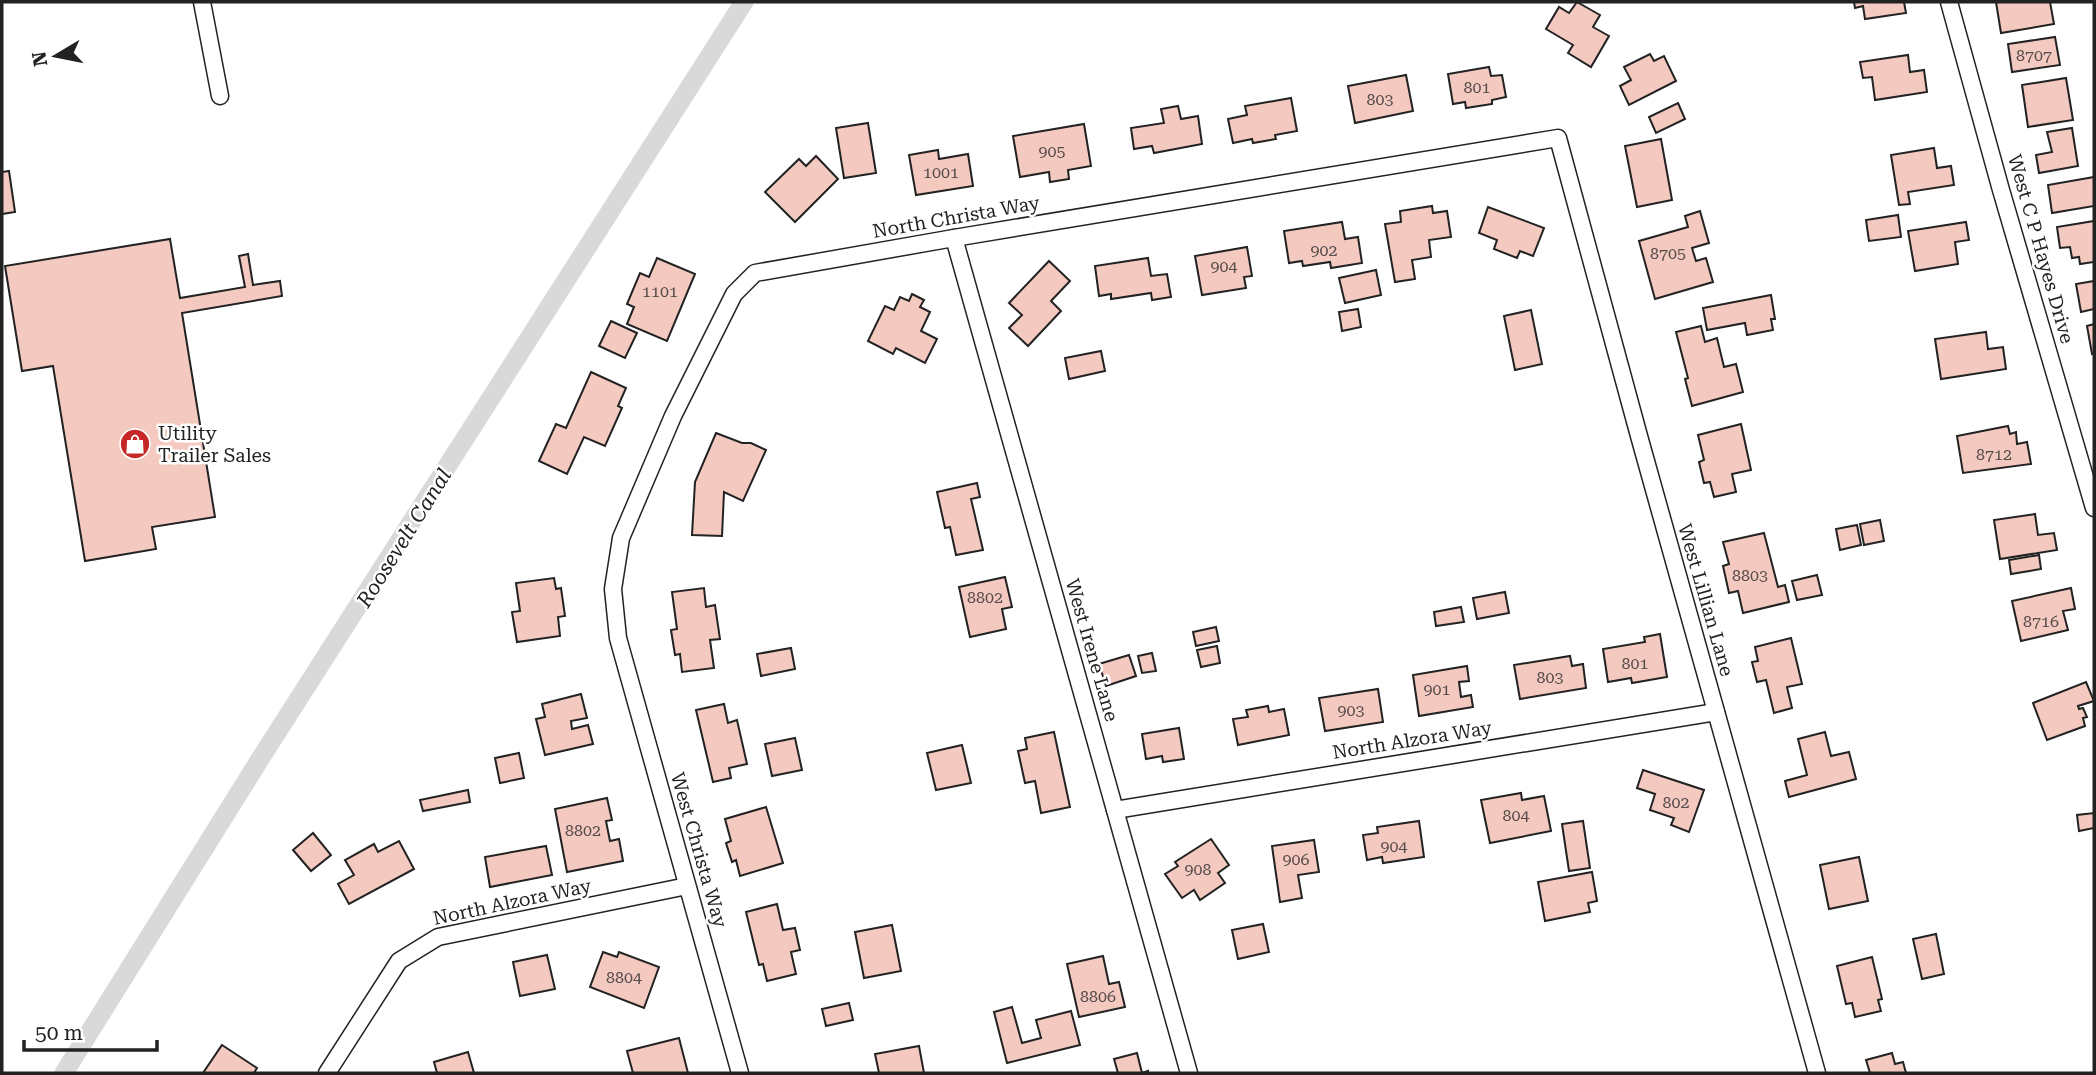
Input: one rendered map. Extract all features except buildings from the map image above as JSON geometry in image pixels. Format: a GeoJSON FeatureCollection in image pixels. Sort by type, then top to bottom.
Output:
{"type":"FeatureCollection","features":[{"type":"Feature","properties":{"kind":"street"},"geometry":{"type":"LineString","coordinates":[[202,2],[220,96]]}},
{"type":"Feature","properties":{"kind":"street","name":"West C P Hayes Drive"},"geometry":{"type":"LineString","coordinates":[[1949,2],[2094,508]]}},
{"type":"Feature","properties":{"kind":"street","name":"North Christa Way"},"geometry":{"type":"LineString","coordinates":[[618,638],[613,589],[621,538],[673,416],[734,294],[755,273],[1558,138]]}},
{"type":"Feature","properties":{"kind":"street","name":"West Lillian Lane"},"geometry":{"type":"LineString","coordinates":[[1558,138],[1817,1073]]}},
{"type":"Feature","properties":{"kind":"street","name":"West Irene Lane"},"geometry":{"type":"LineString","coordinates":[[954,238],[1189,1073]]}},
{"type":"Feature","properties":{"kind":"street","name":"West Christa Way"},"geometry":{"type":"LineString","coordinates":[[618,638],[740,1073]]}},
{"type":"Feature","properties":{"kind":"street","name":"North Alzora Way"},"geometry":{"type":"LineString","coordinates":[[1115,810],[1716,712]]}},
{"type":"Feature","properties":{"kind":"street","name":"North Alzora Way"},"geometry":{"type":"LineString","coordinates":[[327,1073],[399,961],[438,937],[687,886]]}},
{"type":"Feature","properties":{"kind":"waterway","name":"Roosevelt Canal"},"geometry":{"type":"LineString","coordinates":[[64,1073],[262,756],[744,2]]}},
{"type":"Feature","properties":{"kind":"place","name":"Utility Trailer Sales"},"geometry":{"type":"Point","coordinates":[135,444]}}]}
